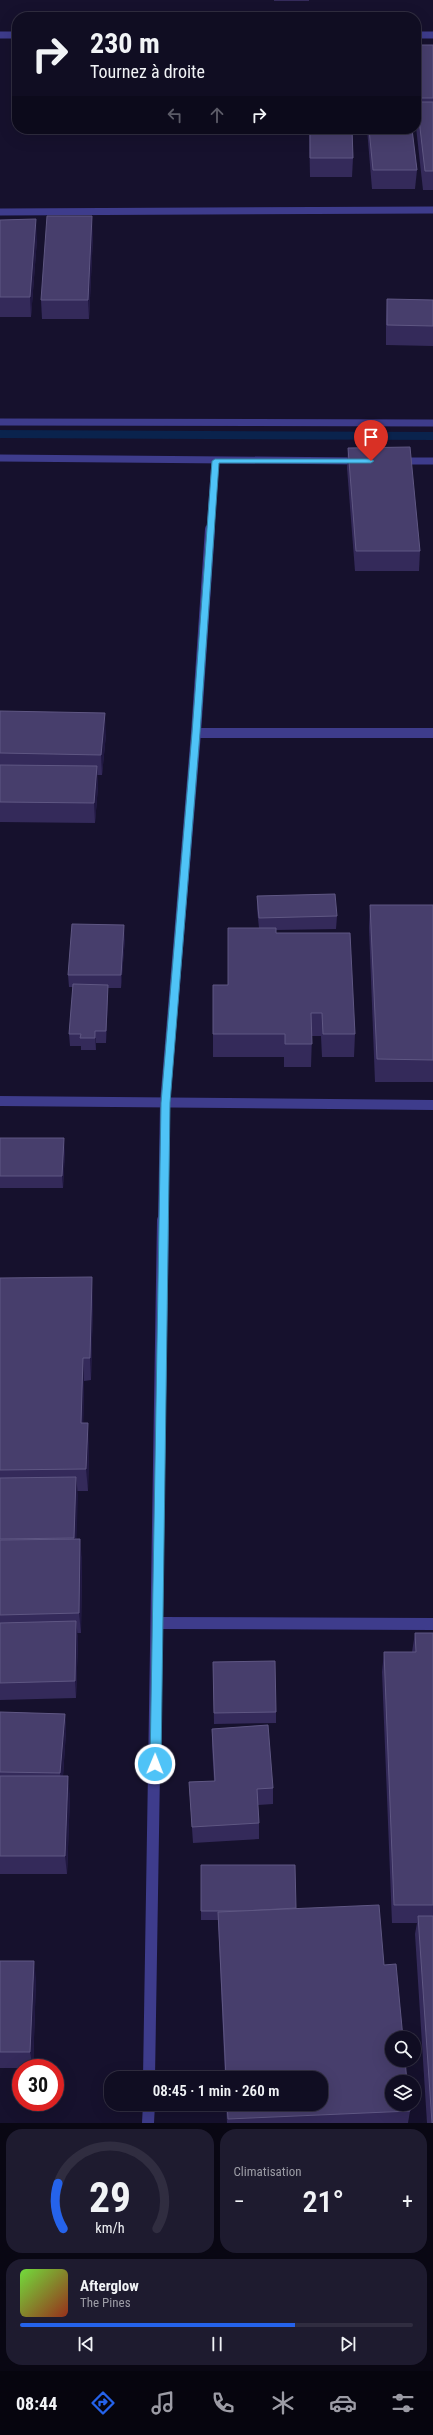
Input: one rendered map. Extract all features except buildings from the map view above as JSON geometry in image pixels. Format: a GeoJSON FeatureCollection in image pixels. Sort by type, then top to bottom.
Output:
{"type":"FeatureCollection","features":[{"type":"Feature","properties":{"kind":"street"},"geometry":{"type":"LineString","coordinates":[[0,35],[12,35]]}},
{"type":"Feature","properties":{"kind":"street"},"geometry":{"type":"LineString","coordinates":[[421,35],[433,35]]}},
{"type":"Feature","properties":{"kind":"street"},"geometry":{"type":"LineString","coordinates":[[0,212],[433,210]]}},
{"type":"Feature","properties":{"kind":"street"},"geometry":{"type":"LineString","coordinates":[[0,422],[433,423]]}},
{"type":"Feature","properties":{"kind":"street"},"geometry":{"type":"LineString","coordinates":[[0,458],[215,461],[371,461]]}},
{"type":"Feature","properties":{"kind":"street"},"geometry":{"type":"LineString","coordinates":[[149,2071],[158,1623],[165,1103],[196,733],[215,461]]}},
{"type":"Feature","properties":{"kind":"street"},"geometry":{"type":"LineString","coordinates":[[386,461],[433,461]]}},
{"type":"Feature","properties":{"kind":"street"},"geometry":{"type":"LineString","coordinates":[[196,733],[433,733]]}},
{"type":"Feature","properties":{"kind":"street"},"geometry":{"type":"LineString","coordinates":[[0,1101],[433,1105]]}},
{"type":"Feature","properties":{"kind":"street"},"geometry":{"type":"LineString","coordinates":[[158,1623],[433,1624]]}},
{"type":"Feature","properties":{"kind":"street"},"geometry":{"type":"LineString","coordinates":[[148,2123],[149,2111]]}},
{"type":"Feature","properties":{"kind":"waterway"},"geometry":{"type":"LineString","coordinates":[[0,434],[433,436]]}},
{"type":"Feature","properties":{"kind":"route"},"geometry":{"type":"LineString","coordinates":[[155,1764],[165,1103],[196,733],[215,461],[371,461]]}}]}
